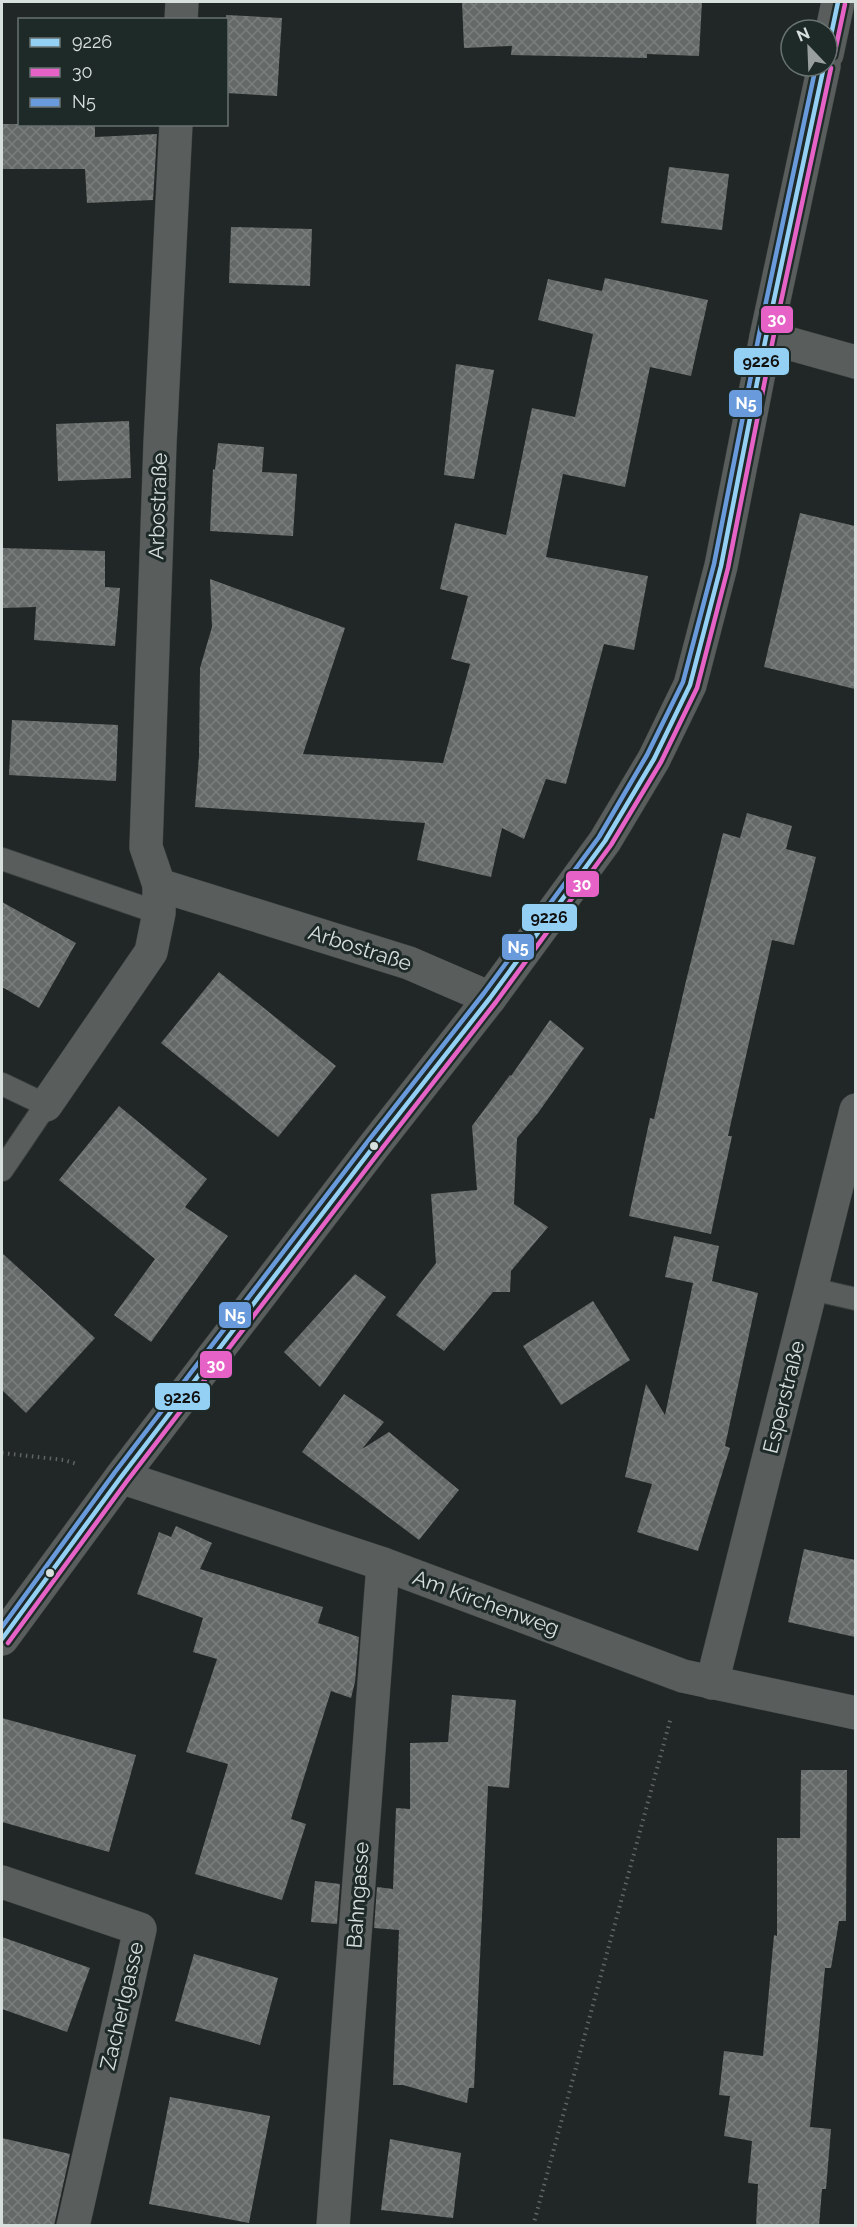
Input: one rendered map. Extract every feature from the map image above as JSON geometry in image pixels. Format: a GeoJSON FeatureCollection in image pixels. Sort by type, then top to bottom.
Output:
{"type":"FeatureCollection","features":[{"type":"Feature","properties":{"kind":"street"},"geometry":{"type":"LineString","coordinates":[[181,18],[182,2]]}},
{"type":"Feature","properties":{"kind":"street"},"geometry":{"type":"LineString","coordinates":[[835,18],[838,2]]}},
{"type":"Feature","properties":{"kind":"street"},"geometry":{"type":"LineString","coordinates":[[2,1639],[121,1477],[490,998],[606,841],[654,759],[690,685],[721,566],[766,337],[821,78]]}},
{"type":"Feature","properties":{"kind":"street","name":"Arbostraße"},"geometry":{"type":"LineString","coordinates":[[176,126],[160,443],[146,847],[159,899],[409,963],[490,998]]}},
{"type":"Feature","properties":{"kind":"street"},"geometry":{"type":"LineString","coordinates":[[766,337],[855,362]]}},
{"type":"Feature","properties":{"kind":"street"},"geometry":{"type":"LineString","coordinates":[[46,1106],[151,952],[159,899]]}},
{"type":"Feature","properties":{"kind":"street","name":"Esperstraße"},"geometry":{"type":"LineString","coordinates":[[697,1679],[812,1289],[855,1110]]}},
{"type":"Feature","properties":{"kind":"street","name":"Am Kirchenweg"},"geometry":{"type":"LineString","coordinates":[[121,1477],[383,1564],[697,1679],[855,1713]]}},
{"type":"Feature","properties":{"kind":"street","name":"Bahngasse"},"geometry":{"type":"LineString","coordinates":[[333,2226],[383,1564]]}},
{"type":"Feature","properties":{"kind":"street","name":"Zacherlgasse"},"geometry":{"type":"LineString","coordinates":[[2,1882],[140,1929],[72,2226]]}},
{"type":"Feature","properties":{"kind":"lane"},"geometry":{"type":"LineString","coordinates":[[2,859],[159,899]]}},
{"type":"Feature","properties":{"kind":"lane"},"geometry":{"type":"LineString","coordinates":[[2,1084],[46,1106],[2,1170]]}},
{"type":"Feature","properties":{"kind":"lane"},"geometry":{"type":"LineString","coordinates":[[812,1289],[855,1299]]}},
{"type":"Feature","properties":{"kind":"path"},"geometry":{"type":"LineString","coordinates":[[2,1453],[64,1460],[121,1477]]}},
{"type":"Feature","properties":{"kind":"path"},"geometry":{"type":"LineString","coordinates":[[533,2226],[697,1679]]}},
{"type":"Feature","properties":{"kind":"building"},"geometry":{"type":"Polygon","coordinates":[[[462,2],[702,2],[699,56],[647,54],[647,58],[511,55],[512,46],[464,48],[462,2]]]}},
{"type":"Feature","properties":{"kind":"building"},"geometry":{"type":"Polygon","coordinates":[[[226,15],[282,18],[277,96],[228,93],[228,18],[226,15]]]}},
{"type":"Feature","properties":{"kind":"building"},"geometry":{"type":"Polygon","coordinates":[[[2,124],[95,126],[95,137],[157,134],[153,200],[87,203],[85,169],[2,169],[2,124]]]}},
{"type":"Feature","properties":{"kind":"building"},"geometry":{"type":"Polygon","coordinates":[[[669,167],[729,174],[722,230],[661,223],[669,167]]]}},
{"type":"Feature","properties":{"kind":"building"},"geometry":{"type":"Polygon","coordinates":[[[231,227],[312,229],[310,286],[229,283],[231,227]]]}},
{"type":"Feature","properties":{"kind":"building"},"geometry":{"type":"Polygon","coordinates":[[[605,278],[708,300],[691,376],[650,367],[625,487],[563,474],[546,557],[648,576],[634,650],[604,644],[566,784],[546,779],[524,839],[502,828],[491,877],[417,860],[425,823],[195,807],[199,756],[200,668],[212,627],[210,579],[345,628],[303,754],[443,763],[470,664],[451,659],[468,596],[440,589],[455,523],[506,535],[532,408],[575,417],[593,334],[538,320],[548,279],[602,291],[605,278]]]}},
{"type":"Feature","properties":{"kind":"building"},"geometry":{"type":"Polygon","coordinates":[[[456,364],[494,370],[474,479],[444,475],[456,364]]]}},
{"type":"Feature","properties":{"kind":"building"},"geometry":{"type":"Polygon","coordinates":[[[129,421],[131,478],[58,481],[56,424],[129,421]]]}},
{"type":"Feature","properties":{"kind":"building"},"geometry":{"type":"Polygon","coordinates":[[[218,443],[264,447],[262,472],[297,474],[293,536],[210,531],[213,469],[215,470],[218,443]]]}},
{"type":"Feature","properties":{"kind":"building"},"geometry":{"type":"Polygon","coordinates":[[[800,513],[855,526],[855,689],[764,667],[800,513]]]}},
{"type":"Feature","properties":{"kind":"building"},"geometry":{"type":"Polygon","coordinates":[[[2,548],[105,551],[105,587],[120,588],[115,646],[34,640],[36,607],[2,608],[2,548]]]}},
{"type":"Feature","properties":{"kind":"building"},"geometry":{"type":"Polygon","coordinates":[[[12,720],[118,725],[116,781],[9,775],[12,720]]]}},
{"type":"Feature","properties":{"kind":"building"},"geometry":{"type":"Polygon","coordinates":[[[747,813],[792,826],[786,849],[816,857],[794,945],[772,940],[728,1136],[732,1136],[711,1234],[629,1216],[650,1118],[654,1119],[723,833],[740,838],[747,813]]]}},
{"type":"Feature","properties":{"kind":"building"},"geometry":{"type":"Polygon","coordinates":[[[2,902],[76,943],[39,1008],[2,987],[2,902]]]}},
{"type":"Feature","properties":{"kind":"building"},"geometry":{"type":"Polygon","coordinates":[[[219,972],[336,1066],[278,1137],[161,1043],[219,972]]]}},
{"type":"Feature","properties":{"kind":"building"},"geometry":{"type":"Polygon","coordinates":[[[550,1020],[584,1048],[538,1113],[517,1138],[514,1204],[548,1227],[511,1271],[510,1292],[493,1292],[444,1351],[396,1315],[436,1263],[431,1194],[477,1190],[472,1126],[550,1020]]]}},
{"type":"Feature","properties":{"kind":"building"},"geometry":{"type":"Polygon","coordinates":[[[119,1106],[207,1179],[185,1207],[228,1236],[151,1342],[114,1315],[155,1259],[59,1180],[119,1106]]]}},
{"type":"Feature","properties":{"kind":"building"},"geometry":{"type":"Polygon","coordinates":[[[674,1236],[719,1246],[712,1281],[758,1293],[725,1446],[730,1448],[698,1551],[637,1532],[652,1484],[625,1477],[646,1384],[665,1415],[693,1283],[665,1277],[674,1236]]]}},
{"type":"Feature","properties":{"kind":"building"},"geometry":{"type":"Polygon","coordinates":[[[2,1253],[95,1338],[26,1413],[2,1390],[2,1253]]]}},
{"type":"Feature","properties":{"kind":"building"},"geometry":{"type":"Polygon","coordinates":[[[355,1274],[386,1297],[320,1387],[284,1352],[355,1274]]]}},
{"type":"Feature","properties":{"kind":"building"},"geometry":{"type":"Polygon","coordinates":[[[593,1301],[630,1360],[561,1405],[523,1346],[593,1301]]]}},
{"type":"Feature","properties":{"kind":"building"},"geometry":{"type":"Polygon","coordinates":[[[344,1394],[384,1422],[362,1449],[389,1432],[459,1490],[419,1540],[302,1452],[344,1394]]]}},
{"type":"Feature","properties":{"kind":"building"},"geometry":{"type":"Polygon","coordinates":[[[176,1526],[212,1543],[200,1569],[323,1607],[318,1623],[359,1637],[355,1682],[351,1698],[331,1691],[291,1819],[306,1824],[282,1900],[195,1874],[228,1764],[186,1752],[217,1659],[193,1652],[203,1618],[137,1594],[159,1532],[171,1537],[176,1526]]]}},
{"type":"Feature","properties":{"kind":"building"},"geometry":{"type":"Polygon","coordinates":[[[804,1549],[855,1560],[855,1637],[788,1622],[804,1549]]]}},
{"type":"Feature","properties":{"kind":"building"},"geometry":{"type":"Polygon","coordinates":[[[452,1695],[516,1700],[509,1788],[488,1786],[474,2088],[469,2088],[467,2103],[403,2085],[393,2085],[399,1930],[374,1928],[377,1887],[393,1889],[396,1808],[410,1809],[410,1743],[448,1742],[452,1695]]]}},
{"type":"Feature","properties":{"kind":"building"},"geometry":{"type":"Polygon","coordinates":[[[2,1718],[136,1755],[109,1852],[2,1822],[2,1718]]]}},
{"type":"Feature","properties":{"kind":"building"},"geometry":{"type":"Polygon","coordinates":[[[801,1770],[847,1770],[846,1921],[839,1921],[831,1968],[825,1968],[810,2127],[831,2129],[826,2189],[822,2189],[819,2226],[756,2226],[758,2184],[748,2183],[752,2141],[724,2136],[730,2096],[719,2095],[724,2051],[763,2056],[774,1935],[777,1936],[777,1838],[800,1838],[801,1770]]]}},
{"type":"Feature","properties":{"kind":"building"},"geometry":{"type":"Polygon","coordinates":[[[315,1881],[340,1884],[337,1924],[311,1922],[315,1881]]]}},
{"type":"Feature","properties":{"kind":"building"},"geometry":{"type":"Polygon","coordinates":[[[2,1937],[90,1968],[67,2032],[2,2009],[2,1937]]]}},
{"type":"Feature","properties":{"kind":"building"},"geometry":{"type":"Polygon","coordinates":[[[194,1954],[278,1978],[260,2045],[175,2021],[194,1954]]]}},
{"type":"Feature","properties":{"kind":"building"},"geometry":{"type":"Polygon","coordinates":[[[170,2097],[270,2116],[249,2223],[149,2204],[170,2097]]]}},
{"type":"Feature","properties":{"kind":"building"},"geometry":{"type":"Polygon","coordinates":[[[2,2138],[70,2154],[54,2226],[2,2226],[2,2138]]]}},
{"type":"Feature","properties":{"kind":"building"},"geometry":{"type":"Polygon","coordinates":[[[390,2139],[461,2153],[453,2218],[381,2210],[390,2139]]]}},
{"type":"Feature","properties":{"kind":"transit line","name":"9226"},"geometry":{"type":"LineString","coordinates":[[835,18],[838,2]]}},
{"type":"Feature","properties":{"kind":"transit line","name":"30"},"geometry":{"type":"LineString","coordinates":[[839,32],[845,4]]}},
{"type":"Feature","properties":{"kind":"transit line","name":"N5"},"geometry":{"type":"LineString","coordinates":[[2,1627],[115,1472],[484,993],[599,837],[647,755],[683,682],[714,564],[759,335],[813,78]]}},
{"type":"Feature","properties":{"kind":"transit line","name":"9226"},"geometry":{"type":"LineString","coordinates":[[2,1639],[121,1477],[490,998],[605,841],[654,759],[690,685],[721,566],[766,337],[821,78]]}},
{"type":"Feature","properties":{"kind":"transit line","name":"30"},"geometry":{"type":"LineString","coordinates":[[8,1643],[127,1481],[496,1002],[611,845],[661,762],[697,688],[728,568],[773,339],[829,78]]}}]}
